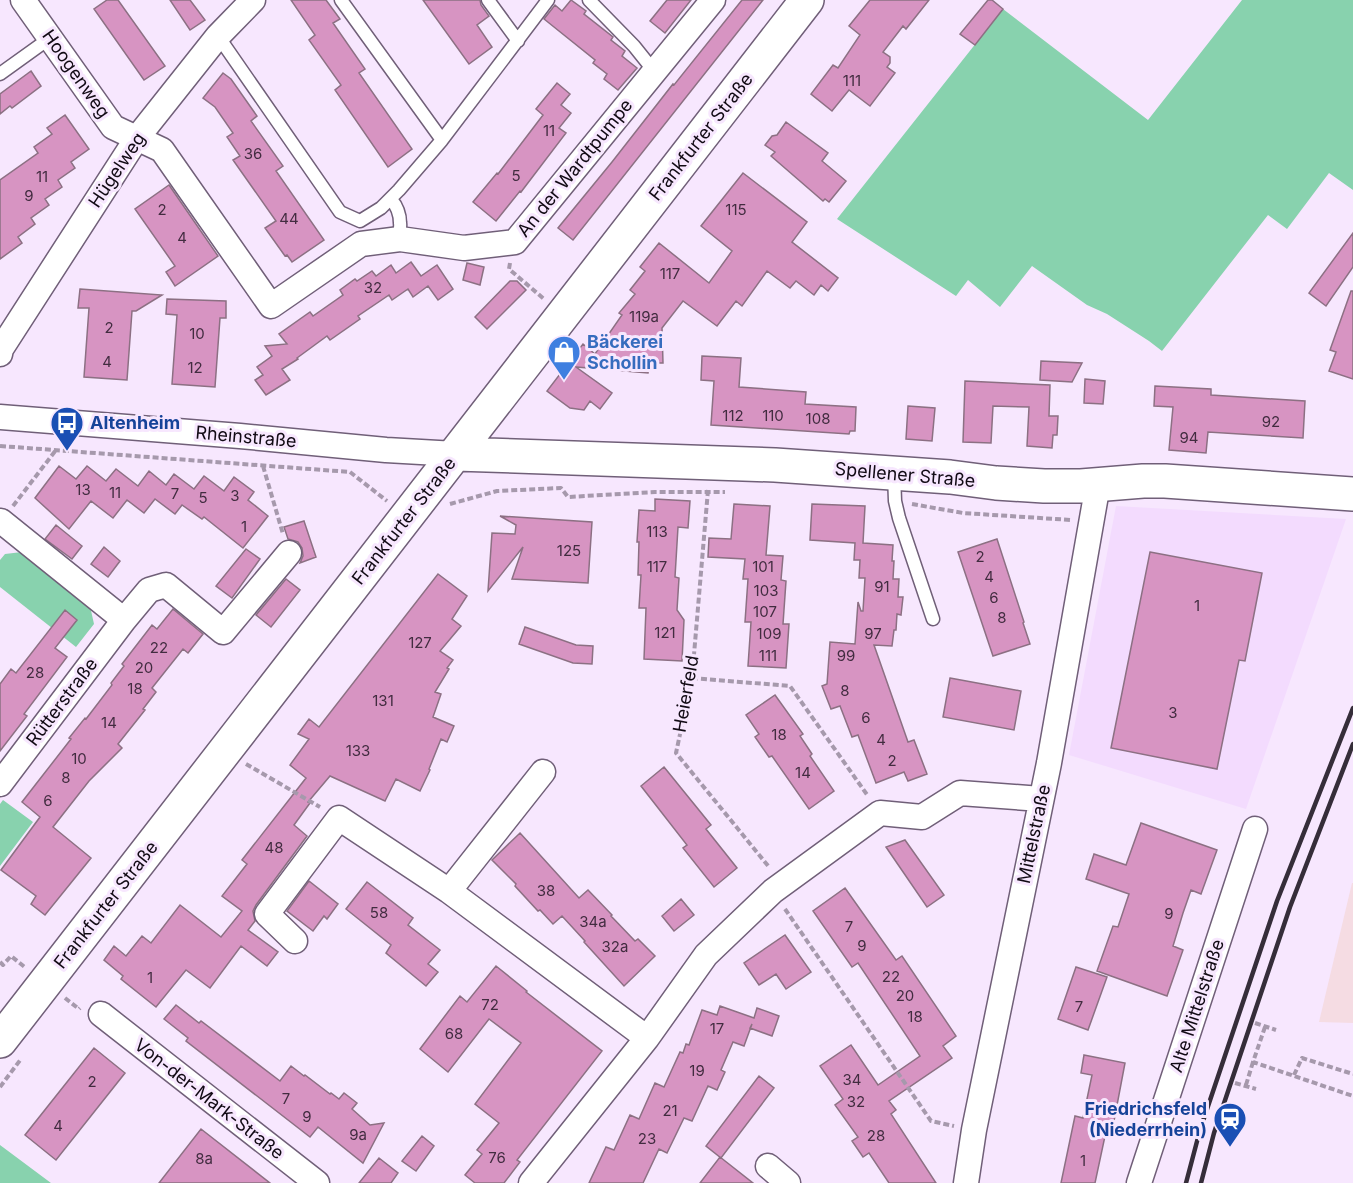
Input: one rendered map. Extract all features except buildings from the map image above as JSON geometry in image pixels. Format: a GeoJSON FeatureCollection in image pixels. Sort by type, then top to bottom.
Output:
{"type":"FeatureCollection","features":[{"type":"Feature","properties":{"kind":"main road","name":"Frankfurter Straße"},"geometry":{"type":"LineString","coordinates":[[0,1041],[807,0]]}},
{"type":"Feature","properties":{"kind":"main road","name":"Spellener Straße"},"geometry":{"type":"LineString","coordinates":[[456,454],[710,477],[775,465],[895,487],[950,477],[1020,485],[1064,487],[1165,481],[1353,494]]}},
{"type":"Feature","properties":{"kind":"street","name":"Hoogenweg"},"geometry":{"type":"LineString","coordinates":[[23,0],[113,127],[137,138]]}},
{"type":"Feature","properties":{"kind":"street","name":"Hügelweg"},"geometry":{"type":"LineString","coordinates":[[0,354],[137,138],[218,36],[253,0]]}},
{"type":"Feature","properties":{"kind":"street","name":"An der Wardtpumpe"},"geometry":{"type":"LineString","coordinates":[[137,138],[162,150],[271,306],[360,233],[464,248],[515,242],[709,2]]}},
{"type":"Feature","properties":{"kind":"street","name":"Rheinstraße"},"geometry":{"type":"LineString","coordinates":[[0,417],[456,454]]}},
{"type":"Feature","properties":{"kind":"street","name":"Mittelstraße"},"geometry":{"type":"LineString","coordinates":[[966,1183],[974,1130],[1049,764],[1098,484]]}},
{"type":"Feature","properties":{"kind":"street"},"geometry":{"type":"LineString","coordinates":[[1,521],[124,620]]}},
{"type":"Feature","properties":{"kind":"street","name":"Rütterstraße"},"geometry":{"type":"LineString","coordinates":[[0,784],[149,590],[166,585],[223,632],[289,553]]}},
{"type":"Feature","properties":{"kind":"street"},"geometry":{"type":"LineString","coordinates":[[449,891],[543,772]]}},
{"type":"Feature","properties":{"kind":"street"},"geometry":{"type":"LineString","coordinates":[[531,1183],[647,1038],[706,955],[773,891],[880,813],[922,817],[960,793],[1041,799]]}},
{"type":"Feature","properties":{"kind":"street"},"geometry":{"type":"LineString","coordinates":[[295,941],[267,914],[339,818],[449,891],[647,1038]]}},
{"type":"Feature","properties":{"kind":"street","name":"Alte Mittelstraße"},"geometry":{"type":"LineString","coordinates":[[1139,1183],[1255,829]]}},
{"type":"Feature","properties":{"kind":"street","name":"Von-der-Mark-Straße"},"geometry":{"type":"LineString","coordinates":[[101,1014],[317,1183]]}},
{"type":"Feature","properties":{"kind":"street"},"geometry":{"type":"LineString","coordinates":[[768,1166],[788,1183]]}},
{"type":"Feature","properties":{"kind":"lane"},"geometry":{"type":"LineString","coordinates":[[341,0],[442,140]]}},
{"type":"Feature","properties":{"kind":"lane"},"geometry":{"type":"LineString","coordinates":[[489,0],[518,41]]}},
{"type":"Feature","properties":{"kind":"lane"},"geometry":{"type":"LineString","coordinates":[[218,36],[340,212],[360,233],[442,140],[549,0]]}},
{"type":"Feature","properties":{"kind":"lane"},"geometry":{"type":"LineString","coordinates":[[589,0],[634,46],[654,72]]}},
{"type":"Feature","properties":{"kind":"lane"},"geometry":{"type":"LineString","coordinates":[[0,74],[50,38]]}},
{"type":"Feature","properties":{"kind":"lane"},"geometry":{"type":"LineString","coordinates":[[391,199],[396,205],[399,216],[400,239]]}},
{"type":"Feature","properties":{"kind":"lane"},"geometry":{"type":"LineString","coordinates":[[895,487],[899,518],[933,620]]}},
{"type":"Feature","properties":{"kind":"path"},"geometry":{"type":"LineString","coordinates":[[515,242],[509,269],[563,315]]}},
{"type":"Feature","properties":{"kind":"path"},"geometry":{"type":"LineString","coordinates":[[0,446],[350,472],[407,517]]}},
{"type":"Feature","properties":{"kind":"path"},"geometry":{"type":"LineString","coordinates":[[1,521],[57,450]]}},
{"type":"Feature","properties":{"kind":"path"},"geometry":{"type":"LineString","coordinates":[[263,466],[289,553]]}},
{"type":"Feature","properties":{"kind":"path"},"geometry":{"type":"LineString","coordinates":[[448,505],[497,491],[561,488],[568,496],[654,492],[710,477],[732,492]]}},
{"type":"Feature","properties":{"kind":"path","name":"Heierfeld"},"geometry":{"type":"LineString","coordinates":[[710,477],[692,678],[676,753],[771,870],[773,891],[931,1121],[974,1130]]}},
{"type":"Feature","properties":{"kind":"path"},"geometry":{"type":"LineString","coordinates":[[895,487],[963,513],[1092,522]]}},
{"type":"Feature","properties":{"kind":"path"},"geometry":{"type":"LineString","coordinates":[[692,678],[790,686],[880,813]]}},
{"type":"Feature","properties":{"kind":"path"},"geometry":{"type":"LineString","coordinates":[[225,751],[339,818]]}},
{"type":"Feature","properties":{"kind":"path"},"geometry":{"type":"LineString","coordinates":[[1255,1023],[1276,1030]]}},
{"type":"Feature","properties":{"kind":"path"},"geometry":{"type":"LineString","coordinates":[[1246,1085],[1265,1027]]}},
{"type":"Feature","properties":{"kind":"path"},"geometry":{"type":"LineString","coordinates":[[1294,1075],[1302,1058],[1353,1074]]}},
{"type":"Feature","properties":{"kind":"path"},"geometry":{"type":"LineString","coordinates":[[1252,1062],[1353,1096]]}},
{"type":"Feature","properties":{"kind":"path"},"geometry":{"type":"LineString","coordinates":[[1235,1083],[1256,1089]]}},
{"type":"Feature","properties":{"kind":"shaded area"},"geometry":{"type":"Polygon","coordinates":[[[1116,506],[1346,519],[1246,809],[1069,755],[1116,506]]]}},
{"type":"Feature","properties":{"kind":"shaded area"},"geometry":{"type":"Polygon","coordinates":[[[1352,883],[1353,1023],[1319,1022],[1352,883]]]}},
{"type":"Feature","properties":{"kind":"green space"},"geometry":{"type":"Polygon","coordinates":[[[1242,0],[1353,0],[1353,190],[1329,173],[1287,229],[1268,215],[1162,351],[1107,314],[1087,305],[1032,266],[1000,307],[968,280],[956,296],[837,219],[1003,9],[1148,120],[1242,0]]]}},
{"type":"Feature","properties":{"kind":"green space"},"geometry":{"type":"Polygon","coordinates":[[[22,552],[90,606],[94,624],[76,647],[0,587],[0,560],[5,554],[22,552]]]}},
{"type":"Feature","properties":{"kind":"green space"},"geometry":{"type":"Polygon","coordinates":[[[3,800],[33,822],[0,866],[0,804],[3,800]]]}},
{"type":"Feature","properties":{"kind":"green space"},"geometry":{"type":"Polygon","coordinates":[[[0,1145],[51,1183],[0,1183],[0,1145]]]}},
{"type":"Feature","properties":{"kind":"railway"},"geometry":{"type":"LineString","coordinates":[[1186,1183],[1200,1130],[1277,901],[1353,708]]}},
{"type":"Feature","properties":{"kind":"railway"},"geometry":{"type":"LineString","coordinates":[[1201,1183],[1214,1133],[1290,907],[1353,744]]}},
{"type":"Feature","properties":{"kind":"place","name":"Bäckerei Schollin"},"geometry":{"type":"Point","coordinates":[564,381]}},
{"type":"Feature","properties":{"kind":"place","name":"Altenheim"},"geometry":{"type":"Point","coordinates":[67,452]}},
{"type":"Feature","properties":{"kind":"place","name":"Friedrichsfeld (Niederrhein)"},"geometry":{"type":"Point","coordinates":[1230,1148]}}]}
